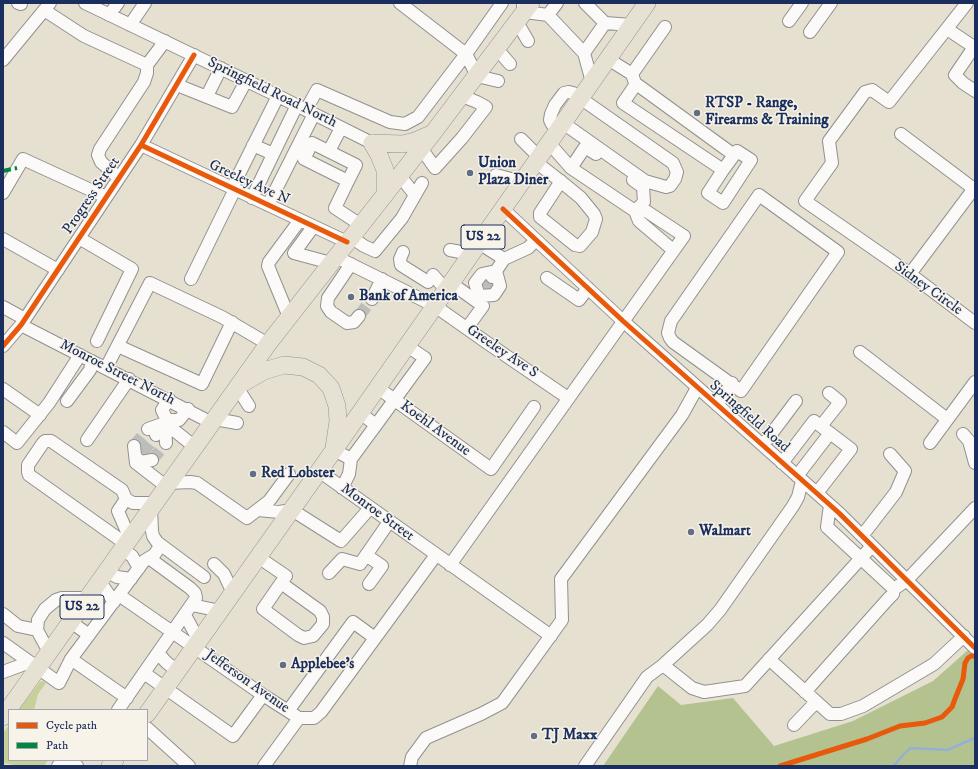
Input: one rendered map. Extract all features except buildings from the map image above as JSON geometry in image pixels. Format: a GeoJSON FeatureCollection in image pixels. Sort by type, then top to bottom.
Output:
{"type":"FeatureCollection","features":[{"type":"Feature","properties":{"kind":"highway","name":"US 22"},"geometry":{"type":"LineString","coordinates":[[3,717],[34,665],[49,652],[71,622],[268,344],[434,133],[497,49],[524,10]]}},
{"type":"Feature","properties":{"kind":"highway","name":"US 22"},"geometry":{"type":"LineString","coordinates":[[148,713],[449,287],[640,11]]}},
{"type":"Feature","properties":{"kind":"highway"},"geometry":{"type":"LineString","coordinates":[[372,143],[403,144],[415,142],[434,133]]}},
{"type":"Feature","properties":{"kind":"highway"},"geometry":{"type":"LineString","coordinates":[[372,143],[379,154],[385,170],[385,194]]}},
{"type":"Feature","properties":{"kind":"highway"},"geometry":{"type":"LineString","coordinates":[[237,387],[264,371],[277,367],[296,365],[314,372],[331,388],[336,400],[338,413],[334,450]]}},
{"type":"Feature","properties":{"kind":"street","name":"Springfield Road North"},"geometry":{"type":"LineString","coordinates":[[85,3],[246,80],[372,143]]}},
{"type":"Feature","properties":{"kind":"street"},"geometry":{"type":"LineString","coordinates":[[109,15],[118,3]]}},
{"type":"Feature","properties":{"kind":"street"},"geometry":{"type":"LineString","coordinates":[[130,25],[145,3]]}},
{"type":"Feature","properties":{"kind":"street"},"geometry":{"type":"LineString","coordinates":[[400,3],[466,54],[477,76],[498,81]]}},
{"type":"Feature","properties":{"kind":"street"},"geometry":{"type":"LineString","coordinates":[[268,205],[306,110],[317,90],[390,122],[405,124],[418,117],[466,54],[502,3]]}},
{"type":"Feature","properties":{"kind":"street"},"geometry":{"type":"LineString","coordinates":[[548,15],[557,3]]}},
{"type":"Feature","properties":{"kind":"street"},"geometry":{"type":"LineString","coordinates":[[586,3],[605,23]]}},
{"type":"Feature","properties":{"kind":"street"},"geometry":{"type":"LineString","coordinates":[[789,21],[802,3]]}},
{"type":"Feature","properties":{"kind":"street"},"geometry":{"type":"LineString","coordinates":[[810,32],[831,3]]}},
{"type":"Feature","properties":{"kind":"street"},"geometry":{"type":"LineString","coordinates":[[967,3],[947,29],[974,47],[955,75],[963,83],[975,91]]}},
{"type":"Feature","properties":{"kind":"street"},"geometry":{"type":"LineString","coordinates":[[3,60],[47,6],[84,36],[147,65]]}},
{"type":"Feature","properties":{"kind":"street"},"geometry":{"type":"LineString","coordinates":[[528,41],[524,10],[548,15],[584,53],[592,82]]}},
{"type":"Feature","properties":{"kind":"street"},"geometry":{"type":"LineString","coordinates":[[584,53],[605,23],[640,11]]}},
{"type":"Feature","properties":{"kind":"street"},"geometry":{"type":"LineString","coordinates":[[665,27],[634,79],[623,103],[723,170]]}},
{"type":"Feature","properties":{"kind":"street","name":"Sidney Circle"},"geometry":{"type":"LineString","coordinates":[[947,29],[889,102],[872,90],[865,92],[829,141],[832,163],[805,201],[910,274],[975,324]]}},
{"type":"Feature","properties":{"kind":"street"},"geometry":{"type":"LineString","coordinates":[[119,178],[101,162],[98,155],[100,149],[144,82],[147,73],[147,65],[165,41]]}},
{"type":"Feature","properties":{"kind":"street"},"geometry":{"type":"LineString","coordinates":[[497,49],[510,64]]}},
{"type":"Feature","properties":{"kind":"street","name":"Progress Street"},"geometry":{"type":"LineString","coordinates":[[3,346],[23,322],[141,145],[194,56]]}},
{"type":"Feature","properties":{"kind":"street"},"geometry":{"type":"LineString","coordinates":[[608,59],[734,155]]}},
{"type":"Feature","properties":{"kind":"street"},"geometry":{"type":"LineString","coordinates":[[207,96],[221,68]]}},
{"type":"Feature","properties":{"kind":"street"},"geometry":{"type":"LineString","coordinates":[[177,85],[232,107],[246,80]]}},
{"type":"Feature","properties":{"kind":"street"},"geometry":{"type":"LineString","coordinates":[[190,279],[253,145],[278,96]]}},
{"type":"Feature","properties":{"kind":"street"},"geometry":{"type":"LineString","coordinates":[[421,148],[435,168],[462,138],[486,107],[462,96]]}},
{"type":"Feature","properties":{"kind":"street"},"geometry":{"type":"LineString","coordinates":[[561,126],[645,181],[666,187],[670,186],[675,179],[677,172],[673,163],[581,98]]}},
{"type":"Feature","properties":{"kind":"street"},"geometry":{"type":"LineString","coordinates":[[252,198],[273,154],[306,110]]}},
{"type":"Feature","properties":{"kind":"street"},"geometry":{"type":"LineString","coordinates":[[329,151],[341,128]]}},
{"type":"Feature","properties":{"kind":"street"},"geometry":{"type":"LineString","coordinates":[[901,134],[974,188],[970,201],[910,274]]}},
{"type":"Feature","properties":{"kind":"street"},"geometry":{"type":"LineString","coordinates":[[450,565],[684,236],[571,168],[541,154],[521,139]]}},
{"type":"Feature","properties":{"kind":"street"},"geometry":{"type":"LineString","coordinates":[[348,181],[304,159],[312,143],[356,165],[335,208],[353,235],[364,246],[375,251],[402,218],[422,183]]}},
{"type":"Feature","properties":{"kind":"street","name":"Greeley Ave N"},"geometry":{"type":"LineString","coordinates":[[141,145],[313,226],[353,235]]}},
{"type":"Feature","properties":{"kind":"street"},"geometry":{"type":"LineString","coordinates":[[253,145],[273,154]]}},
{"type":"Feature","properties":{"kind":"street"},"geometry":{"type":"LineString","coordinates":[[571,168],[585,147],[643,187],[644,202],[638,209],[639,221],[673,250]]}},
{"type":"Feature","properties":{"kind":"street"},"geometry":{"type":"LineString","coordinates":[[738,151],[751,160],[723,203],[708,193],[734,155],[738,151]]}},
{"type":"Feature","properties":{"kind":"street"},"geometry":{"type":"LineString","coordinates":[[541,154],[561,181],[581,198],[594,214],[596,219],[592,232],[580,246],[575,245],[540,217],[540,213],[561,181]]}},
{"type":"Feature","properties":{"kind":"street"},"geometry":{"type":"LineString","coordinates":[[3,193],[23,159],[106,197]]}},
{"type":"Feature","properties":{"kind":"street"},"geometry":{"type":"LineString","coordinates":[[496,175],[522,182]]}},
{"type":"Feature","properties":{"kind":"street"},"geometry":{"type":"LineString","coordinates":[[400,176],[415,195]]}},
{"type":"Feature","properties":{"kind":"street"},"geometry":{"type":"LineString","coordinates":[[759,195],[838,252],[741,390],[732,383],[673,342],[668,333],[668,327],[759,195]]}},
{"type":"Feature","properties":{"kind":"street","name":"Springfield Road"},"geometry":{"type":"LineString","coordinates":[[503,209],[697,388],[830,505],[975,648]]}},
{"type":"Feature","properties":{"kind":"street"},"geometry":{"type":"LineString","coordinates":[[289,317],[268,266],[300,220]]}},
{"type":"Feature","properties":{"kind":"street","name":"Greeley Ave S"},"geometry":{"type":"LineString","coordinates":[[313,226],[294,253],[352,264],[435,306],[568,398]]}},
{"type":"Feature","properties":{"kind":"street"},"geometry":{"type":"LineString","coordinates":[[79,238],[132,269],[97,341]]}},
{"type":"Feature","properties":{"kind":"street"},"geometry":{"type":"LineString","coordinates":[[3,239],[58,270]]}},
{"type":"Feature","properties":{"kind":"street"},"geometry":{"type":"LineString","coordinates":[[467,328],[483,306],[485,287],[504,259],[528,248],[536,240]]}},
{"type":"Feature","properties":{"kind":"street"},"geometry":{"type":"LineString","coordinates":[[450,250],[475,248],[504,259]]}},
{"type":"Feature","properties":{"kind":"street"},"geometry":{"type":"LineString","coordinates":[[403,252],[400,259],[401,265],[449,287],[485,287]]}},
{"type":"Feature","properties":{"kind":"street"},"geometry":{"type":"LineString","coordinates":[[352,264],[329,295],[327,306],[331,312],[347,323],[354,322],[359,316]]}},
{"type":"Feature","properties":{"kind":"street"},"geometry":{"type":"LineString","coordinates":[[547,278],[579,300],[588,288]]}},
{"type":"Feature","properties":{"kind":"street"},"geometry":{"type":"LineString","coordinates":[[372,299],[382,279]]}},
{"type":"Feature","properties":{"kind":"street"},"geometry":{"type":"LineString","coordinates":[[106,368],[150,283],[232,322],[268,344]]}},
{"type":"Feature","properties":{"kind":"street","name":"Monroe Street North"},"geometry":{"type":"LineString","coordinates":[[3,307],[23,322],[80,355],[168,400],[214,421],[237,423]]}},
{"type":"Feature","properties":{"kind":"street"},"geometry":{"type":"LineString","coordinates":[[118,346],[202,384],[232,322]]}},
{"type":"Feature","properties":{"kind":"street"},"geometry":{"type":"LineString","coordinates":[[342,488],[349,474],[351,459],[425,358],[407,346]]}},
{"type":"Feature","properties":{"kind":"street"},"geometry":{"type":"LineString","coordinates":[[860,352],[947,419]]}},
{"type":"Feature","properties":{"kind":"street"},"geometry":{"type":"LineString","coordinates":[[3,432],[17,443],[40,415],[80,355]]}},
{"type":"Feature","properties":{"kind":"street"},"geometry":{"type":"LineString","coordinates":[[67,401],[90,370],[92,361]]}},
{"type":"Feature","properties":{"kind":"street"},"geometry":{"type":"LineString","coordinates":[[392,368],[409,380]]}},
{"type":"Feature","properties":{"kind":"street"},"geometry":{"type":"LineString","coordinates":[[87,440],[129,379]]}},
{"type":"Feature","properties":{"kind":"street"},"geometry":{"type":"LineString","coordinates":[[930,443],[975,382]]}},
{"type":"Feature","properties":{"kind":"street"},"geometry":{"type":"LineString","coordinates":[[682,415],[698,403],[713,402],[732,383]]}},
{"type":"Feature","properties":{"kind":"street"},"geometry":{"type":"LineString","coordinates":[[237,387],[249,406]]}},
{"type":"Feature","properties":{"kind":"street","name":"Koehl Avenue"},"geometry":{"type":"LineString","coordinates":[[378,388],[491,470],[534,407]]}},
{"type":"Feature","properties":{"kind":"street"},"geometry":{"type":"LineString","coordinates":[[410,766],[412,757],[426,738],[481,714],[502,703],[562,620],[562,578],[682,415],[697,388]]}},
{"type":"Feature","properties":{"kind":"street"},"geometry":{"type":"LineString","coordinates":[[3,389],[40,415]]}},
{"type":"Feature","properties":{"kind":"street"},"geometry":{"type":"LineString","coordinates":[[585,766],[647,677],[663,665],[707,625],[720,610],[793,506],[798,497],[800,478],[840,402],[829,393]]}},
{"type":"Feature","properties":{"kind":"street"},"geometry":{"type":"LineString","coordinates":[[166,443],[166,421],[162,410],[168,400]]}},
{"type":"Feature","properties":{"kind":"street"},"geometry":{"type":"LineString","coordinates":[[763,445],[796,401]]}},
{"type":"Feature","properties":{"kind":"street"},"geometry":{"type":"LineString","coordinates":[[152,432],[166,421],[179,420],[188,409]]}},
{"type":"Feature","properties":{"kind":"street"},"geometry":{"type":"LineString","coordinates":[[360,413],[376,425]]}},
{"type":"Feature","properties":{"kind":"street"},"geometry":{"type":"LineString","coordinates":[[166,421],[195,447]]}},
{"type":"Feature","properties":{"kind":"street"},"geometry":{"type":"LineString","coordinates":[[782,463],[814,421],[851,449],[817,494]]}},
{"type":"Feature","properties":{"kind":"street"},"geometry":{"type":"LineString","coordinates":[[963,434],[969,441],[975,463]]}},
{"type":"Feature","properties":{"kind":"street"},"geometry":{"type":"LineString","coordinates":[[126,544],[29,475],[28,465],[43,443],[51,441],[122,490],[126,499],[133,503],[153,506],[153,536],[161,545],[204,577]]}},
{"type":"Feature","properties":{"kind":"street"},"geometry":{"type":"LineString","coordinates":[[334,450],[351,459]]}},
{"type":"Feature","properties":{"kind":"street"},"geometry":{"type":"LineString","coordinates":[[152,460],[137,454],[168,485],[190,482],[197,483],[247,518],[273,496],[289,474]]}},
{"type":"Feature","properties":{"kind":"street"},"geometry":{"type":"LineString","coordinates":[[862,536],[896,492],[905,471],[890,454]]}},
{"type":"Feature","properties":{"kind":"street","name":"Monroe Street"},"geometry":{"type":"LineString","coordinates":[[319,471],[551,636]]}},
{"type":"Feature","properties":{"kind":"street"},"geometry":{"type":"LineString","coordinates":[[126,499],[118,511],[126,544],[139,568]]}},
{"type":"Feature","properties":{"kind":"street"},"geometry":{"type":"LineString","coordinates":[[830,505],[827,527],[894,589]]}},
{"type":"Feature","properties":{"kind":"street"},"geometry":{"type":"LineString","coordinates":[[258,510],[274,512],[292,510],[341,541],[370,508]]}},
{"type":"Feature","properties":{"kind":"street"},"geometry":{"type":"LineString","coordinates":[[805,692],[893,594],[894,589],[907,580],[975,508]]}},
{"type":"Feature","properties":{"kind":"street"},"geometry":{"type":"LineString","coordinates":[[329,573],[342,559],[360,564],[390,522]]}},
{"type":"Feature","properties":{"kind":"street"},"geometry":{"type":"LineString","coordinates":[[3,644],[59,683],[71,659],[89,634],[144,561],[154,555],[161,545]]}},
{"type":"Feature","properties":{"kind":"street"},"geometry":{"type":"LineString","coordinates":[[663,665],[692,688],[704,692],[745,686],[872,546]]}},
{"type":"Feature","properties":{"kind":"street"},"geometry":{"type":"LineString","coordinates":[[366,555],[382,566],[369,584]]}},
{"type":"Feature","properties":{"kind":"street"},"geometry":{"type":"LineString","coordinates":[[264,766],[299,718],[314,718],[321,712],[436,555]]}},
{"type":"Feature","properties":{"kind":"street"},"geometry":{"type":"LineString","coordinates":[[258,557],[320,611],[323,617],[323,624],[313,636],[304,638],[298,635],[263,609],[284,580]]}},
{"type":"Feature","properties":{"kind":"street"},"geometry":{"type":"LineString","coordinates":[[119,709],[196,598],[195,592],[149,558]]}},
{"type":"Feature","properties":{"kind":"street"},"geometry":{"type":"LineString","coordinates":[[214,564],[224,574],[233,593]]}},
{"type":"Feature","properties":{"kind":"street"},"geometry":{"type":"LineString","coordinates":[[103,576],[131,579]]}},
{"type":"Feature","properties":{"kind":"street"},"geometry":{"type":"LineString","coordinates":[[103,576],[116,598]]}},
{"type":"Feature","properties":{"kind":"street"},"geometry":{"type":"LineString","coordinates":[[49,652],[38,630],[38,620],[45,609],[56,600],[62,598],[85,602],[96,612],[104,615]]}},
{"type":"Feature","properties":{"kind":"street","name":"Jefferson Avenue"},"geometry":{"type":"LineString","coordinates":[[116,598],[173,632],[197,644],[263,695],[299,718]]}},
{"type":"Feature","properties":{"kind":"street"},"geometry":{"type":"LineString","coordinates":[[189,610],[220,611]]}},
{"type":"Feature","properties":{"kind":"street"},"geometry":{"type":"LineString","coordinates":[[189,610],[197,644]]}},
{"type":"Feature","properties":{"kind":"street"},"geometry":{"type":"LineString","coordinates":[[3,614],[18,626],[38,630]]}},
{"type":"Feature","properties":{"kind":"street"},"geometry":{"type":"LineString","coordinates":[[71,622],[89,634]]}},
{"type":"Feature","properties":{"kind":"street"},"geometry":{"type":"LineString","coordinates":[[288,711],[352,622],[375,638]]}},
{"type":"Feature","properties":{"kind":"street"},"geometry":{"type":"LineString","coordinates":[[769,659],[830,714],[841,714],[863,706],[934,664],[964,636]]}},
{"type":"Feature","properties":{"kind":"street"},"geometry":{"type":"LineString","coordinates":[[158,653],[177,672]]}},
{"type":"Feature","properties":{"kind":"street"},"geometry":{"type":"LineString","coordinates":[[71,659],[126,698]]}},
{"type":"Feature","properties":{"kind":"street"},"geometry":{"type":"LineString","coordinates":[[3,672],[34,665]]}},
{"type":"Feature","properties":{"kind":"street"},"geometry":{"type":"LineString","coordinates":[[144,673],[233,736],[263,695]]}},
{"type":"Feature","properties":{"kind":"street"},"geometry":{"type":"LineString","coordinates":[[794,725],[816,702]]}},
{"type":"Feature","properties":{"kind":"street"},"geometry":{"type":"LineString","coordinates":[[148,729],[189,766]]}},
{"type":"Feature","properties":{"kind":"street"},"geometry":{"type":"LineString","coordinates":[[58,766],[62,762],[66,761],[76,766]]}},
{"type":"Feature","properties":{"kind":"green space"},"geometry":{"type":"Polygon","coordinates":[[[968,650],[975,650],[975,766],[603,766],[658,686],[681,705],[733,698],[774,746],[853,721],[933,681],[968,650]]]}},
{"type":"Feature","properties":{"kind":"green space"},"geometry":{"type":"Polygon","coordinates":[[[43,681],[46,683],[38,694],[34,709],[20,709],[40,682],[43,681]]]}},
{"type":"Feature","properties":{"kind":"green space"},"geometry":{"type":"Polygon","coordinates":[[[8,726],[8,761],[47,761],[44,766],[19,766],[3,763],[3,733],[8,726]]]}},
{"type":"Feature","properties":{"kind":"waterway"},"geometry":{"type":"LineString","coordinates":[[893,766],[910,748],[947,750],[975,738]]}},
{"type":"Feature","properties":{"kind":"tunnel"},"geometry":{"type":"LineString","coordinates":[[484,288],[490,280]]}},
{"type":"Feature","properties":{"kind":"tunnel"},"geometry":{"type":"LineString","coordinates":[[359,316],[372,299]]}},
{"type":"Feature","properties":{"kind":"tunnel"},"geometry":{"type":"LineString","coordinates":[[134,446],[148,429]]}},
{"type":"Feature","properties":{"kind":"tunnel"},"geometry":{"type":"LineString","coordinates":[[142,453],[156,435]]}},
{"type":"Feature","properties":{"kind":"tunnel"},"geometry":{"type":"LineString","coordinates":[[152,460],[166,443]]}},
{"type":"Feature","properties":{"kind":"marked path"},"geometry":{"type":"LineString","coordinates":[[3,171],[17,168]]}},
{"type":"Feature","properties":{"kind":"cycle path"},"geometry":{"type":"LineString","coordinates":[[3,346],[21,325],[141,145],[194,55]]}},
{"type":"Feature","properties":{"kind":"cycle path"},"geometry":{"type":"LineString","coordinates":[[141,145],[347,242]]}},
{"type":"Feature","properties":{"kind":"cycle path"},"geometry":{"type":"LineString","coordinates":[[503,209],[623,321],[839,513],[975,648]]}},
{"type":"Feature","properties":{"kind":"cycle path"},"geometry":{"type":"LineString","coordinates":[[780,766],[867,739],[900,726],[925,723],[942,717],[952,707],[963,679],[965,663],[968,658],[975,656]]}},
{"type":"Feature","properties":{"kind":"place","name":"RTSP - Range, Firearms & Training"},"geometry":{"type":"Point","coordinates":[697,113]}},
{"type":"Feature","properties":{"kind":"place","name":"Union Plaza Diner"},"geometry":{"type":"Point","coordinates":[470,173]}},
{"type":"Feature","properties":{"kind":"place","name":"Bank of America"},"geometry":{"type":"Point","coordinates":[351,297]}},
{"type":"Feature","properties":{"kind":"place","name":"Red Lobster"},"geometry":{"type":"Point","coordinates":[253,474]}},
{"type":"Feature","properties":{"kind":"place","name":"Walmart"},"geometry":{"type":"Point","coordinates":[691,532]}},
{"type":"Feature","properties":{"kind":"place","name":"Applebee's"},"geometry":{"type":"Point","coordinates":[283,665]}},
{"type":"Feature","properties":{"kind":"place","name":"TJ Maxx"},"geometry":{"type":"Point","coordinates":[534,736]}}]}
